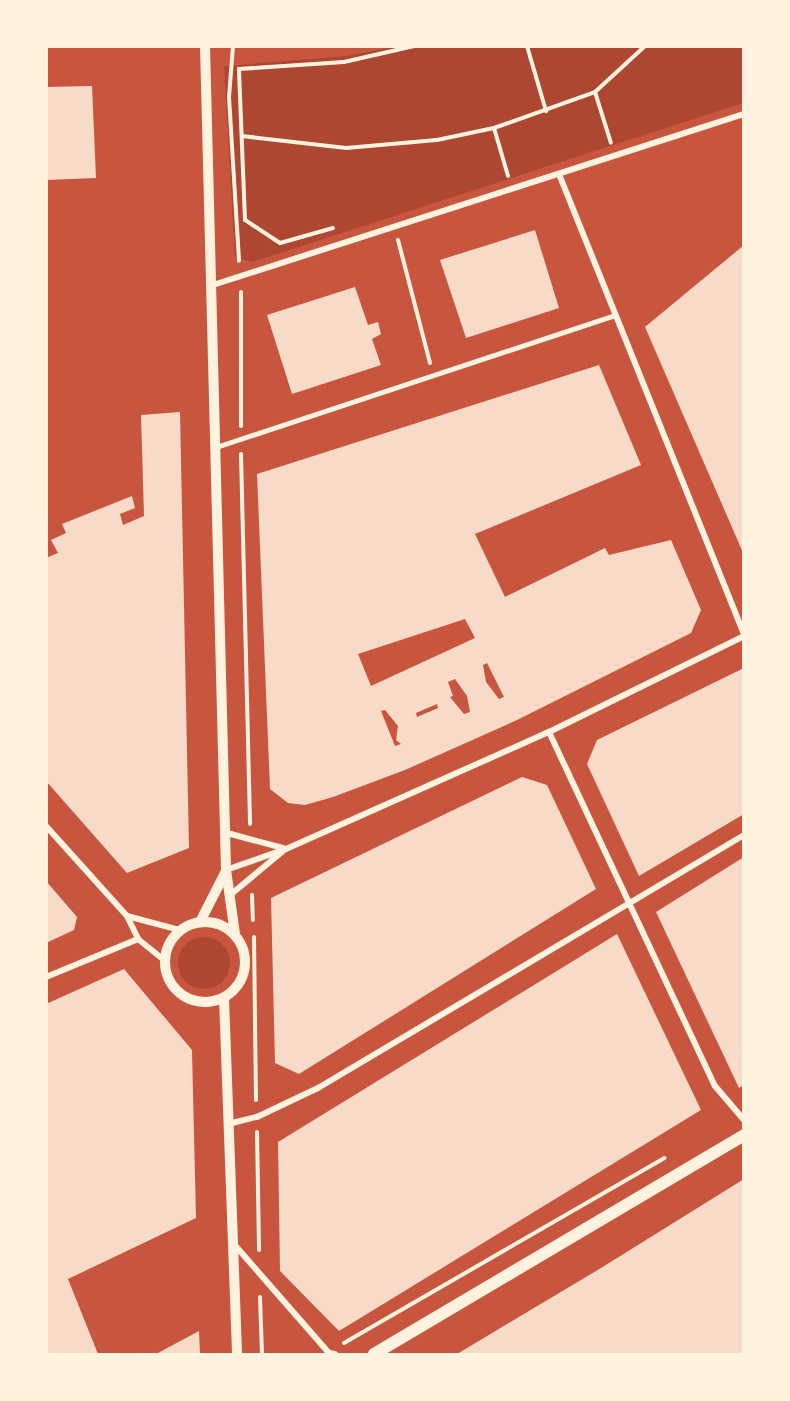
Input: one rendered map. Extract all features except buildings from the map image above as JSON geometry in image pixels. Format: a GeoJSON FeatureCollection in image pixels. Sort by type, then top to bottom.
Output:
{"type":"FeatureCollection","features":[{"type":"Feature","properties":{"kind":"main road"},"geometry":{"type":"LineString","coordinates":[[374,1354],[744,1135]]}},
{"type":"Feature","properties":{"kind":"street"},"geometry":{"type":"LineString","coordinates":[[205,46],[227,832],[226,870],[234,934]]}},
{"type":"Feature","properties":{"kind":"street"},"geometry":{"type":"LineString","coordinates":[[213,285],[744,114]]}},
{"type":"Feature","properties":{"kind":"street"},"geometry":{"type":"LineString","coordinates":[[200,922],[226,870],[286,849],[549,732],[744,636],[559,174]]}},
{"type":"Feature","properties":{"kind":"street"},"geometry":{"type":"LineString","coordinates":[[216,447],[615,315]]}},
{"type":"Feature","properties":{"kind":"street"},"geometry":{"type":"LineString","coordinates":[[549,732],[720,1096],[744,1120]]}},
{"type":"Feature","properties":{"kind":"street"},"geometry":{"type":"LineString","coordinates":[[46,826],[127,916],[138,939],[164,960]]}},
{"type":"Feature","properties":{"kind":"street"},"geometry":{"type":"LineString","coordinates":[[227,832],[286,849]]}},
{"type":"Feature","properties":{"kind":"street"},"geometry":{"type":"LineString","coordinates":[[228,1124],[257,1117],[318,1088],[629,906],[744,835]]}},
{"type":"Feature","properties":{"kind":"street"},"geometry":{"type":"LineString","coordinates":[[229,896],[286,849]]}},
{"type":"Feature","properties":{"kind":"street"},"geometry":{"type":"LineString","coordinates":[[127,916],[180,930]]}},
{"type":"Feature","properties":{"kind":"street"},"geometry":{"type":"LineString","coordinates":[[200,922],[219,924],[234,934],[242,945],[245,969],[241,981],[224,998],[203,1002],[183,996],[169,981],[164,960],[167,949],[180,930],[200,922]]}},
{"type":"Feature","properties":{"kind":"street"},"geometry":{"type":"LineString","coordinates":[[46,977],[138,939]]}},
{"type":"Feature","properties":{"kind":"street"},"geometry":{"type":"LineString","coordinates":[[224,998],[237,1354]]}},
{"type":"Feature","properties":{"kind":"street"},"geometry":{"type":"LineString","coordinates":[[232,1242],[332,1354]]}},
{"type":"Feature","properties":{"kind":"path"},"geometry":{"type":"LineString","coordinates":[[233,46],[229,97],[234,217],[241,277],[241,438],[250,840]]}},
{"type":"Feature","properties":{"kind":"path"},"geometry":{"type":"LineString","coordinates":[[338,226],[280,243],[245,220],[239,69],[344,62],[414,46]]}},
{"type":"Feature","properties":{"kind":"path"},"geometry":{"type":"LineString","coordinates":[[527,46],[546,111]]}},
{"type":"Feature","properties":{"kind":"path"},"geometry":{"type":"LineString","coordinates":[[242,136],[346,148],[415,143],[494,128],[595,92],[645,46]]}},
{"type":"Feature","properties":{"kind":"path"},"geometry":{"type":"LineString","coordinates":[[595,92],[611,144]]}},
{"type":"Feature","properties":{"kind":"path"},"geometry":{"type":"LineString","coordinates":[[229,97],[240,98]]}},
{"type":"Feature","properties":{"kind":"path"},"geometry":{"type":"LineString","coordinates":[[494,128],[509,178],[497,181]]}},
{"type":"Feature","properties":{"kind":"path"},"geometry":{"type":"LineString","coordinates":[[394,226],[434,375]]}},
{"type":"Feature","properties":{"kind":"path"},"geometry":{"type":"LineString","coordinates":[[252,875],[262,1354]]}},
{"type":"Feature","properties":{"kind":"path"},"geometry":{"type":"LineString","coordinates":[[332,1354],[667,1156]]}},
{"type":"Feature","properties":{"kind":"shaded area"},"geometry":{"type":"Polygon","coordinates":[[[398,46],[743,47],[743,103],[252,262],[235,257],[224,66],[347,56],[398,46]]]}},
{"type":"Feature","properties":{"kind":"shaded area"},"geometry":{"type":"Polygon","coordinates":[[[204,937],[214,939],[222,945],[228,953],[230,963],[228,973],[222,981],[214,987],[204,989],[194,987],[186,981],[180,973],[178,963],[180,953],[186,945],[194,939],[204,937]]]}}]}
